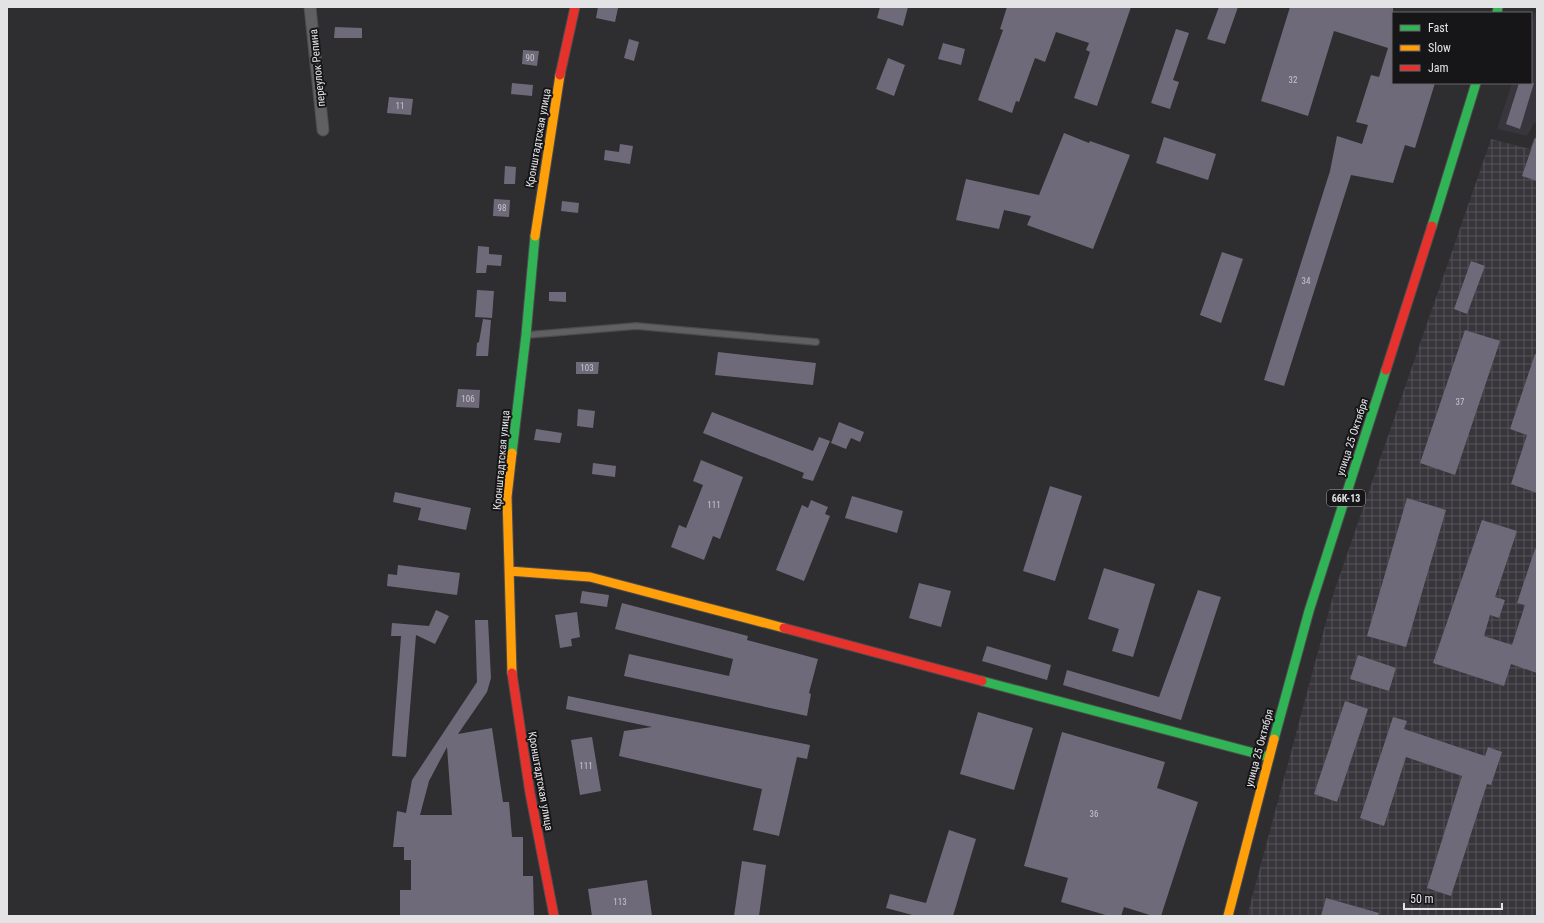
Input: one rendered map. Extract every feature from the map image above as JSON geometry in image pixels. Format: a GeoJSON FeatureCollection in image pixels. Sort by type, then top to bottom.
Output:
{"type":"FeatureCollection","features":[{"type":"Feature","properties":{"kind":"street","name":"переулок Репина"},"geometry":{"type":"LineString","coordinates":[[310,7],[324,130]]}},
{"type":"Feature","properties":{"kind":"street","name":"Кронштадтская улица"},"geometry":{"type":"LineString","coordinates":[[554,916],[530,793],[512,674],[507,497],[526,334],[536,219],[560,75],[575,7]]}},
{"type":"Feature","properties":{"kind":"street","name":"улица 25 Октября"},"geometry":{"type":"LineString","coordinates":[[1228,916],[1309,611],[1448,177],[1476,84]]}},
{"type":"Feature","properties":{"kind":"street"},"geometry":{"type":"LineString","coordinates":[[509,571],[590,577],[1269,757]]}},
{"type":"Feature","properties":{"kind":"lane"},"geometry":{"type":"LineString","coordinates":[[526,334],[636,326],[816,342]]}},
{"type":"Feature","properties":{"kind":"shaded area"},"geometry":{"type":"Polygon","coordinates":[[[1537,8],[1537,124],[1534,123],[1527,136],[1497,129],[1512,84],[1532,84],[1532,21],[1537,8]]]}},
{"type":"Feature","properties":{"kind":"shaded area"},"geometry":{"type":"Polygon","coordinates":[[[1537,131],[1537,916],[1247,916],[1334,592],[1491,139],[1530,149],[1537,131]]]}},
{"type":"Feature","properties":{"kind":"building"},"geometry":{"type":"Polygon","coordinates":[[[598,7],[618,8],[615,22],[596,18],[598,7]]]}},
{"type":"Feature","properties":{"kind":"building"},"geometry":{"type":"Polygon","coordinates":[[[880,7],[908,7],[903,26],[877,18],[880,7]]]}},
{"type":"Feature","properties":{"kind":"building"},"geometry":{"type":"Polygon","coordinates":[[[1007,7],[1131,7],[1097,106],[1074,98],[1090,52],[1086,50],[1089,43],[1056,32],[1045,62],[1035,58],[1019,102],[1016,101],[1012,113],[978,100],[1003,30],[1000,29],[1007,7]]]}},
{"type":"Feature","properties":{"kind":"building"},"geometry":{"type":"Polygon","coordinates":[[[1219,7],[1238,7],[1225,44],[1207,39],[1219,7]]]}},
{"type":"Feature","properties":{"kind":"building"},"geometry":{"type":"Polygon","coordinates":[[[1290,7],[1393,7],[1392,84],[1435,84],[1415,148],[1405,145],[1393,183],[1351,175],[1284,386],[1264,380],[1330,171],[1337,136],[1362,144],[1368,125],[1356,122],[1371,75],[1379,77],[1388,48],[1334,31],[1308,116],[1261,101],[1290,7]]]}},
{"type":"Feature","properties":{"kind":"building"},"geometry":{"type":"Polygon","coordinates":[[[335,27],[362,28],[362,38],[334,38],[335,27]]]}},
{"type":"Feature","properties":{"kind":"building"},"geometry":{"type":"Polygon","coordinates":[[[1176,29],[1189,33],[1173,80],[1179,82],[1170,109],[1151,103],[1176,29]]]}},
{"type":"Feature","properties":{"kind":"building"},"geometry":{"type":"Polygon","coordinates":[[[629,39],[639,42],[634,61],[624,58],[629,39]]]}},
{"type":"Feature","properties":{"kind":"building"},"geometry":{"type":"Polygon","coordinates":[[[943,43],[965,49],[961,65],[938,59],[943,43]]]}},
{"type":"Feature","properties":{"kind":"building"},"geometry":{"type":"Polygon","coordinates":[[[523,50],[539,51],[537,66],[522,64],[523,50]]]}},
{"type":"Feature","properties":{"kind":"building"},"geometry":{"type":"Polygon","coordinates":[[[888,58],[905,65],[894,96],[876,89],[888,58]]]}},
{"type":"Feature","properties":{"kind":"building"},"geometry":{"type":"Polygon","coordinates":[[[512,83],[533,85],[532,96],[511,94],[512,83]]]}},
{"type":"Feature","properties":{"kind":"building"},"geometry":{"type":"Polygon","coordinates":[[[1534,83],[1520,129],[1506,124],[1519,84],[1534,83]]]}},
{"type":"Feature","properties":{"kind":"building"},"geometry":{"type":"Polygon","coordinates":[[[389,97],[413,99],[411,115],[387,113],[389,97]]]}},
{"type":"Feature","properties":{"kind":"building"},"geometry":{"type":"Polygon","coordinates":[[[1064,133],[1089,143],[1090,141],[1130,155],[1093,249],[1027,225],[1031,216],[1004,210],[999,229],[956,220],[966,179],[1039,195],[1064,133]]]}},
{"type":"Feature","properties":{"kind":"building"},"geometry":{"type":"Polygon","coordinates":[[[1164,137],[1216,154],[1208,180],[1156,163],[1164,137]]]}},
{"type":"Feature","properties":{"kind":"building"},"geometry":{"type":"Polygon","coordinates":[[[1535,138],[1537,139],[1537,181],[1522,176],[1535,138]]]}},
{"type":"Feature","properties":{"kind":"building"},"geometry":{"type":"Polygon","coordinates":[[[620,144],[633,146],[630,164],[604,160],[605,150],[619,152],[620,144]]]}},
{"type":"Feature","properties":{"kind":"building"},"geometry":{"type":"Polygon","coordinates":[[[505,166],[516,167],[515,184],[504,184],[505,166]]]}},
{"type":"Feature","properties":{"kind":"building"},"geometry":{"type":"Polygon","coordinates":[[[494,199],[510,200],[509,217],[493,216],[494,199]]]}},
{"type":"Feature","properties":{"kind":"building"},"geometry":{"type":"Polygon","coordinates":[[[562,201],[579,203],[578,213],[561,211],[562,201]]]}},
{"type":"Feature","properties":{"kind":"building"},"geometry":{"type":"Polygon","coordinates":[[[478,246],[489,247],[489,254],[502,255],[501,266],[487,265],[486,273],[476,273],[478,246]]]}},
{"type":"Feature","properties":{"kind":"building"},"geometry":{"type":"Polygon","coordinates":[[[1222,252],[1243,259],[1221,323],[1200,315],[1222,252]]]}},
{"type":"Feature","properties":{"kind":"building"},"geometry":{"type":"Polygon","coordinates":[[[1471,261],[1485,266],[1467,314],[1454,309],[1471,261]]]}},
{"type":"Feature","properties":{"kind":"building"},"geometry":{"type":"Polygon","coordinates":[[[477,290],[494,291],[492,318],[475,317],[477,290]]]}},
{"type":"Feature","properties":{"kind":"building"},"geometry":{"type":"Polygon","coordinates":[[[549,292],[566,292],[566,302],[549,301],[549,292]]]}},
{"type":"Feature","properties":{"kind":"building"},"geometry":{"type":"Polygon","coordinates":[[[483,319],[491,320],[488,356],[476,356],[477,343],[479,342],[483,319]]]}},
{"type":"Feature","properties":{"kind":"building"},"geometry":{"type":"Polygon","coordinates":[[[1465,330],[1500,341],[1455,475],[1420,463],[1465,330]]]}},
{"type":"Feature","properties":{"kind":"building"},"geometry":{"type":"Polygon","coordinates":[[[718,352],[816,363],[813,385],[715,375],[718,352]]]}},
{"type":"Feature","properties":{"kind":"building"},"geometry":{"type":"Polygon","coordinates":[[[1535,354],[1537,354],[1537,493],[1511,484],[1527,435],[1510,429],[1535,354]]]}},
{"type":"Feature","properties":{"kind":"building"},"geometry":{"type":"Polygon","coordinates":[[[576,362],[599,362],[598,374],[576,374],[576,362]]]}},
{"type":"Feature","properties":{"kind":"building"},"geometry":{"type":"Polygon","coordinates":[[[458,389],[480,390],[479,408],[456,407],[458,389]]]}},
{"type":"Feature","properties":{"kind":"building"},"geometry":{"type":"Polygon","coordinates":[[[578,409],[595,411],[593,428],[577,426],[578,409]]]}},
{"type":"Feature","properties":{"kind":"building"},"geometry":{"type":"Polygon","coordinates":[[[712,412],[813,451],[819,437],[830,441],[813,481],[802,478],[804,473],[703,433],[712,412]]]}},
{"type":"Feature","properties":{"kind":"building"},"geometry":{"type":"Polygon","coordinates":[[[839,422],[864,432],[860,442],[851,438],[846,449],[831,443],[839,422]]]}},
{"type":"Feature","properties":{"kind":"building"},"geometry":{"type":"Polygon","coordinates":[[[536,429],[562,433],[560,443],[534,440],[536,429]]]}},
{"type":"Feature","properties":{"kind":"building"},"geometry":{"type":"Polygon","coordinates":[[[701,460],[743,477],[720,539],[713,536],[704,560],[671,547],[679,525],[686,528],[703,485],[693,481],[701,460]]]}},
{"type":"Feature","properties":{"kind":"building"},"geometry":{"type":"Polygon","coordinates":[[[593,463],[616,466],[615,477],[592,474],[593,463]]]}},
{"type":"Feature","properties":{"kind":"building"},"geometry":{"type":"Polygon","coordinates":[[[1050,486],[1082,496],[1055,581],[1023,571],[1050,486]]]}},
{"type":"Feature","properties":{"kind":"building"},"geometry":{"type":"Polygon","coordinates":[[[395,492],[471,508],[466,530],[418,520],[421,508],[393,502],[395,492]]]}},
{"type":"Feature","properties":{"kind":"building"},"geometry":{"type":"Polygon","coordinates":[[[852,496],[903,511],[897,533],[845,518],[852,496]]]}},
{"type":"Feature","properties":{"kind":"building"},"geometry":{"type":"Polygon","coordinates":[[[1407,498],[1446,510],[1406,647],[1367,636],[1407,498]]]}},
{"type":"Feature","properties":{"kind":"building"},"geometry":{"type":"Polygon","coordinates":[[[811,500],[828,507],[825,514],[830,516],[804,581],[776,570],[802,505],[808,508],[811,500]]]}},
{"type":"Feature","properties":{"kind":"building"},"geometry":{"type":"Polygon","coordinates":[[[1482,520],[1517,531],[1495,597],[1505,600],[1499,618],[1490,615],[1484,636],[1512,645],[1525,605],[1517,603],[1535,549],[1537,549],[1537,673],[1511,664],[1504,686],[1433,663],[1482,520]]]}},
{"type":"Feature","properties":{"kind":"building"},"geometry":{"type":"Polygon","coordinates":[[[398,565],[460,573],[457,595],[387,586],[388,574],[397,575],[398,565]]]}},
{"type":"Feature","properties":{"kind":"building"},"geometry":{"type":"Polygon","coordinates":[[[1104,568],[1155,584],[1133,657],[1112,651],[1119,629],[1088,619],[1104,568]]]}},
{"type":"Feature","properties":{"kind":"building"},"geometry":{"type":"Polygon","coordinates":[[[919,583],[951,591],[941,627],[909,618],[919,583]]]}},
{"type":"Feature","properties":{"kind":"building"},"geometry":{"type":"Polygon","coordinates":[[[1198,590],[1221,597],[1181,720],[1063,685],[1067,670],[1159,697],[1198,590]]]}},
{"type":"Feature","properties":{"kind":"building"},"geometry":{"type":"Polygon","coordinates":[[[582,591],[609,595],[607,607],[580,603],[582,591]]]}},
{"type":"Feature","properties":{"kind":"building"},"geometry":{"type":"Polygon","coordinates":[[[622,603],[748,636],[747,640],[818,659],[809,693],[811,694],[807,716],[624,676],[629,654],[729,676],[733,659],[615,629],[622,603]]]}},
{"type":"Feature","properties":{"kind":"building"},"geometry":{"type":"Polygon","coordinates":[[[436,610],[449,616],[435,644],[416,635],[406,757],[392,756],[401,636],[391,636],[392,623],[429,626],[436,610]]]}},
{"type":"Feature","properties":{"kind":"building"},"geometry":{"type":"Polygon","coordinates":[[[577,612],[580,637],[571,639],[572,646],[560,648],[555,615],[577,612]]]}},
{"type":"Feature","properties":{"kind":"building"},"geometry":{"type":"Polygon","coordinates":[[[475,620],[488,620],[491,678],[487,692],[458,734],[492,728],[503,802],[509,802],[512,837],[523,837],[523,876],[533,876],[534,916],[400,916],[400,890],[411,890],[411,860],[404,860],[404,847],[393,847],[397,811],[406,813],[412,780],[477,682],[475,620]],[[447,747],[429,781],[420,815],[452,815],[447,747]]]}},
{"type":"Feature","properties":{"kind":"building"},"geometry":{"type":"Polygon","coordinates":[[[987,646],[1051,665],[1047,680],[982,661],[987,646]]]}},
{"type":"Feature","properties":{"kind":"building"},"geometry":{"type":"Polygon","coordinates":[[[1358,655],[1396,668],[1389,691],[1350,679],[1358,655]]]}},
{"type":"Feature","properties":{"kind":"building"},"geometry":{"type":"Polygon","coordinates":[[[568,696],[810,745],[807,759],[797,757],[779,836],[753,830],[762,789],[619,756],[624,731],[652,727],[566,709],[568,696]]]}},
{"type":"Feature","properties":{"kind":"building"},"geometry":{"type":"Polygon","coordinates":[[[1345,701],[1368,709],[1337,802],[1314,794],[1345,701]]]}},
{"type":"Feature","properties":{"kind":"building"},"geometry":{"type":"Polygon","coordinates":[[[978,712],[1033,728],[1014,790],[960,774],[978,712]]]}},
{"type":"Feature","properties":{"kind":"building"},"geometry":{"type":"Polygon","coordinates":[[[1393,717],[1407,721],[1404,729],[1485,756],[1488,747],[1502,752],[1491,785],[1487,784],[1451,896],[1427,888],[1462,776],[1406,757],[1384,826],[1360,818],[1393,717]]]}},
{"type":"Feature","properties":{"kind":"building"},"geometry":{"type":"Polygon","coordinates":[[[1062,732],[1165,762],[1157,788],[1198,802],[1161,916],[1153,916],[1124,907],[1121,916],[1109,916],[1061,902],[1068,878],[1024,866],[1062,732]]]}},
{"type":"Feature","properties":{"kind":"building"},"geometry":{"type":"Polygon","coordinates":[[[592,737],[601,791],[580,795],[571,740],[592,737]]]}},
{"type":"Feature","properties":{"kind":"building"},"geometry":{"type":"Polygon","coordinates":[[[949,830],[976,839],[953,916],[916,916],[886,908],[890,894],[926,903],[949,830]]]}},
{"type":"Feature","properties":{"kind":"building"},"geometry":{"type":"Polygon","coordinates":[[[742,861],[766,865],[759,916],[734,916],[742,861]]]}},
{"type":"Feature","properties":{"kind":"building"},"geometry":{"type":"Polygon","coordinates":[[[647,880],[652,916],[592,916],[588,889],[647,880]]]}},
{"type":"Feature","properties":{"kind":"building"},"geometry":{"type":"Polygon","coordinates":[[[1326,898],[1379,913],[1378,916],[1321,916],[1326,898]]]}},
{"type":"Feature","properties":{"kind":"traffic: fast"},"geometry":{"type":"LineString","coordinates":[[1497,12],[1498,7]]}},
{"type":"Feature","properties":{"kind":"traffic: fast"},"geometry":{"type":"LineString","coordinates":[[1432,226],[1476,84]]}},
{"type":"Feature","properties":{"kind":"traffic: fast"},"geometry":{"type":"LineString","coordinates":[[512,453],[526,335],[535,236]]}},
{"type":"Feature","properties":{"kind":"traffic: fast"},"geometry":{"type":"LineString","coordinates":[[1274,739],[1309,611],[1386,370]]}},
{"type":"Feature","properties":{"kind":"traffic: fast"},"geometry":{"type":"LineString","coordinates":[[982,681],[1269,757]]}},
{"type":"Feature","properties":{"kind":"traffic: slow"},"geometry":{"type":"LineString","coordinates":[[535,236],[560,75]]}},
{"type":"Feature","properties":{"kind":"traffic: slow"},"geometry":{"type":"LineString","coordinates":[[512,453],[507,497],[512,673]]}},
{"type":"Feature","properties":{"kind":"traffic: slow"},"geometry":{"type":"LineString","coordinates":[[509,571],[590,577],[784,628]]}},
{"type":"Feature","properties":{"kind":"traffic: slow"},"geometry":{"type":"LineString","coordinates":[[1228,916],[1274,739]]}},
{"type":"Feature","properties":{"kind":"traffic: jam"},"geometry":{"type":"LineString","coordinates":[[560,75],[575,7]]}},
{"type":"Feature","properties":{"kind":"traffic: jam"},"geometry":{"type":"LineString","coordinates":[[1386,370],[1432,226]]}},
{"type":"Feature","properties":{"kind":"traffic: jam"},"geometry":{"type":"LineString","coordinates":[[784,628],[982,681]]}},
{"type":"Feature","properties":{"kind":"traffic: jam"},"geometry":{"type":"LineString","coordinates":[[512,673],[530,793],[554,916]]}}]}
